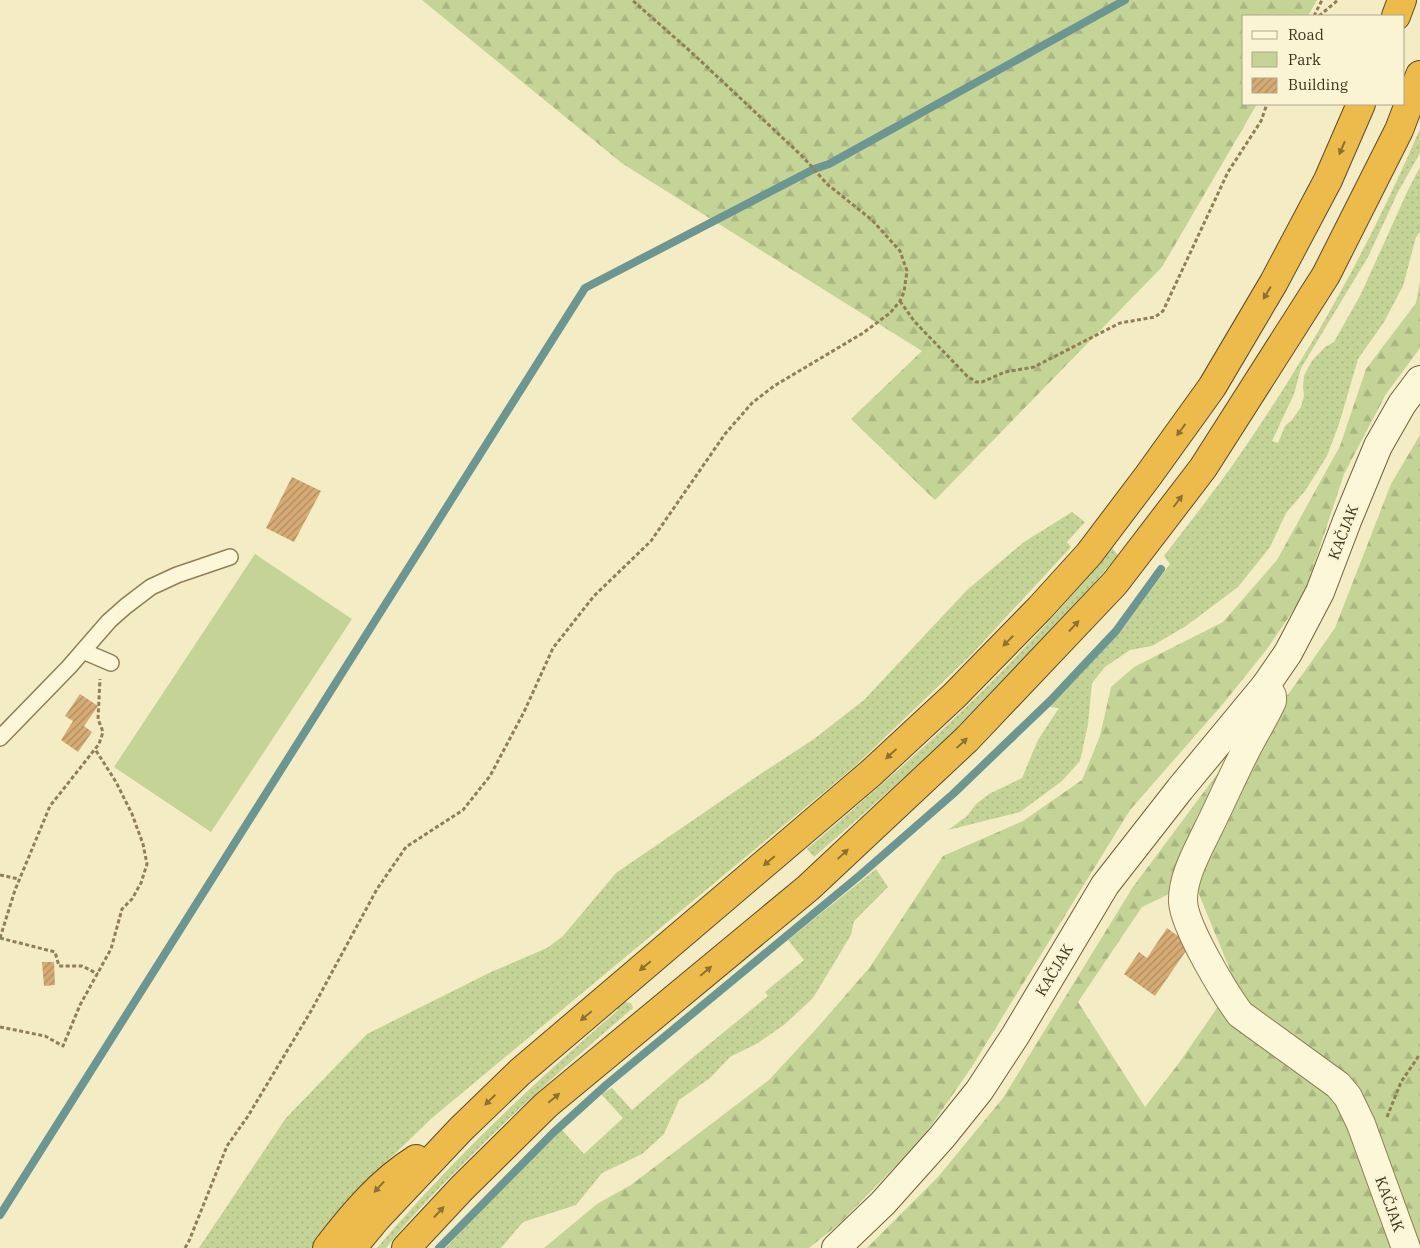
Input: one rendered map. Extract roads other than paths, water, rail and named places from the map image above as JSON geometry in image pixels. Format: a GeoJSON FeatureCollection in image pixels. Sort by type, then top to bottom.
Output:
{"type":"FeatureCollection","features":[{"type":"Feature","properties":{"kind":"highway"},"geometry":{"type":"LineString","coordinates":[[1396,15],[1402,0]]}},
{"type":"Feature","properties":{"kind":"highway"},"geometry":{"type":"LineString","coordinates":[[406,1248],[462,1188],[546,1105],[808,888],[967,739],[1115,582],[1203,468],[1326,275],[1399,130],[1420,75]]}},
{"type":"Feature","properties":{"kind":"highway"},"geometry":{"type":"LineString","coordinates":[[352,1248],[376,1219],[460,1128],[520,1072],[872,773],[974,675],[1040,608],[1089,554],[1212,387],[1274,282],[1328,180],[1361,105]]}},
{"type":"Feature","properties":{"kind":"highway"},"geometry":{"type":"LineString","coordinates":[[327,1248],[345,1224],[383,1182],[460,1128]]}},
{"type":"Feature","properties":{"kind":"main road","name":"KAČJAK"},"geometry":{"type":"LineString","coordinates":[[836,1248],[883,1204],[942,1137],[979,1091],[1015,1036],[1105,885],[1266,685],[1288,653],[1320,592],[1378,446],[1402,404],[1420,380]]}},
{"type":"Feature","properties":{"kind":"main road","name":"KAČJAK"},"geometry":{"type":"LineString","coordinates":[[1266,685],[1272,696],[1272,701],[1248,746],[1195,857],[1185,886],[1183,903],[1189,923],[1199,945],[1240,1014],[1338,1085],[1348,1097],[1361,1124],[1406,1248]]}},
{"type":"Feature","properties":{"kind":"lane"},"geometry":{"type":"LineString","coordinates":[[0,738],[109,621],[151,587],[177,575],[230,557]]}},
{"type":"Feature","properties":{"kind":"lane"},"geometry":{"type":"LineString","coordinates":[[83,651],[106,661]]}},
{"type":"Feature","properties":{"kind":"waterway"},"geometry":{"type":"LineString","coordinates":[[0,1215],[585,288],[814,169],[829,164],[1125,0]]}},
{"type":"Feature","properties":{"kind":"waterway"},"geometry":{"type":"LineString","coordinates":[[439,1248],[553,1133],[606,1085],[859,876],[953,794],[1051,700],[1116,631],[1161,569]]}}]}
